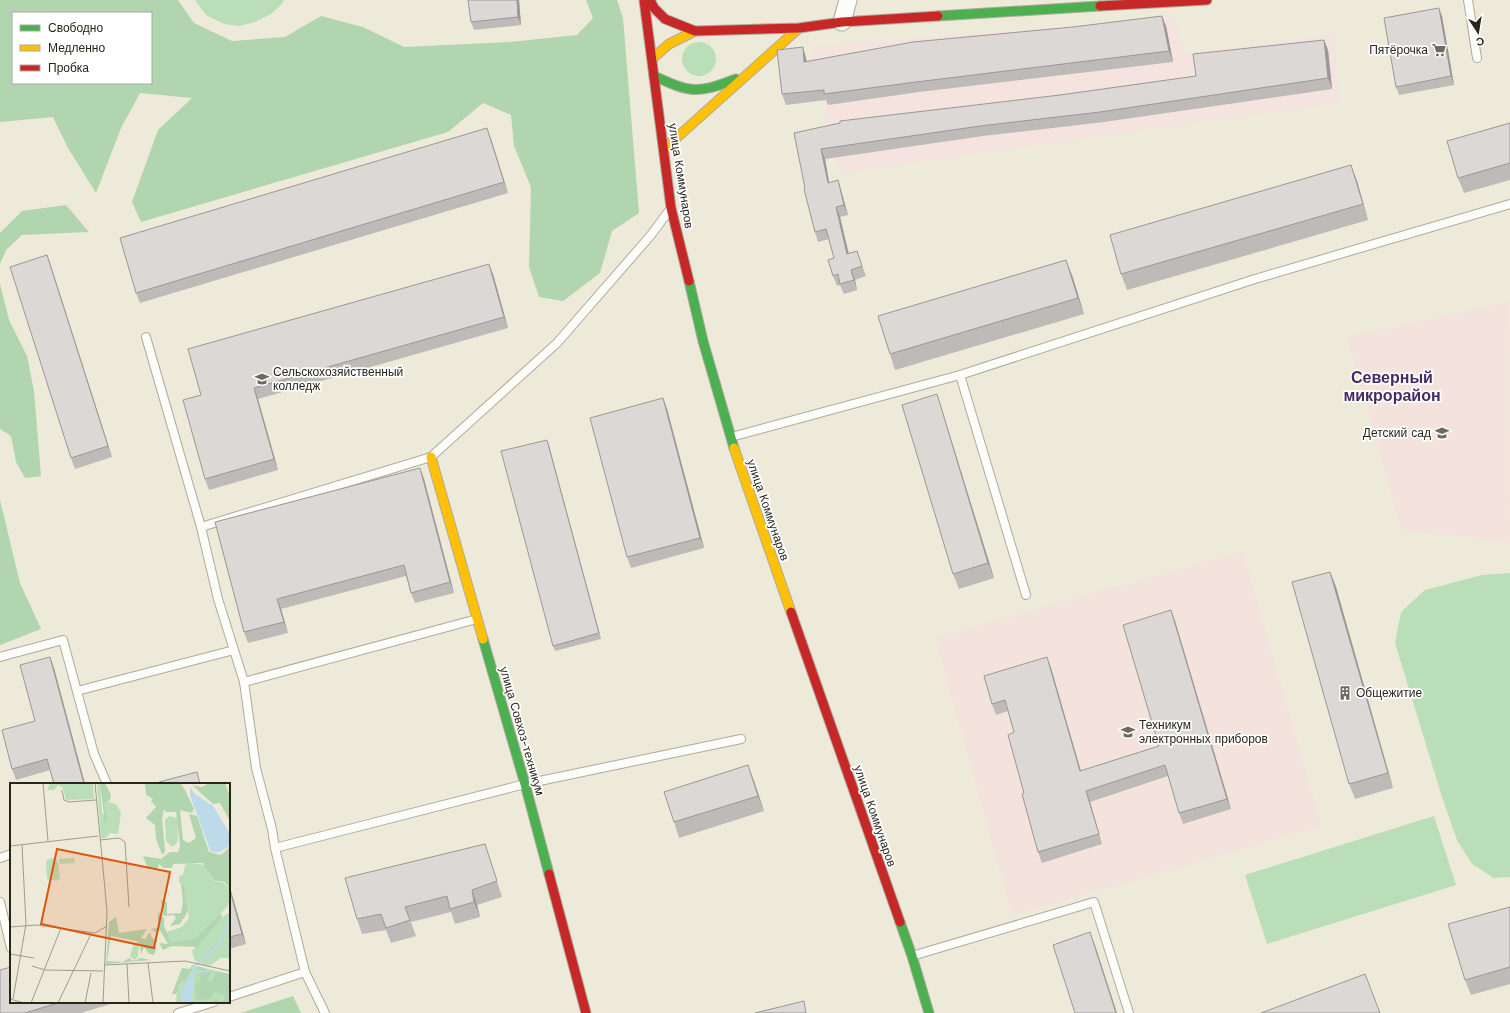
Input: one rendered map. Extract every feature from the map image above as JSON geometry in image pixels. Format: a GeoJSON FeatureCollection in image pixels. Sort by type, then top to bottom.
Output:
{"type":"FeatureCollection","features":[{"type":"Feature","properties":{"kind":"main road","name":"улица Коммунаров"},"geometry":{"type":"LineString","coordinates":[[644,0],[671,208],[703,342],[730,437],[912,956],[929,1013]]}},
{"type":"Feature","properties":{"kind":"main road"},"geometry":{"type":"LineString","coordinates":[[650,0],[654,8],[665,19],[695,30],[799,28],[842,22],[1206,0]]}},
{"type":"Feature","properties":{"kind":"main road"},"geometry":{"type":"LineString","coordinates":[[664,149],[799,28]]}},
{"type":"Feature","properties":{"kind":"main road"},"geometry":{"type":"LineString","coordinates":[[652,59],[669,44],[695,30]]}},
{"type":"Feature","properties":{"kind":"main road"},"geometry":{"type":"LineString","coordinates":[[654,76],[680,88],[695,90],[714,88],[747,75]]}},
{"type":"Feature","properties":{"kind":"main road","name":"улица Совхоз-техникум"},"geometry":{"type":"LineString","coordinates":[[431,457],[525,784],[586,1013]]}},
{"type":"Feature","properties":{"kind":"street"},"geometry":{"type":"LineString","coordinates":[[842,22],[848,0]]}},
{"type":"Feature","properties":{"kind":"lane"},"geometry":{"type":"LineString","coordinates":[[1468,0],[1477,58]]}},
{"type":"Feature","properties":{"kind":"lane"},"geometry":{"type":"LineString","coordinates":[[730,437],[960,375],[1255,279],[1510,204]]}},
{"type":"Feature","properties":{"kind":"lane"},"geometry":{"type":"LineString","coordinates":[[200,527],[431,457],[557,343],[651,235],[671,208]]}},
{"type":"Feature","properties":{"kind":"lane"},"geometry":{"type":"LineString","coordinates":[[146,337],[200,527],[218,599],[244,682],[256,768],[272,829],[275,848],[305,972],[325,1013]]}},
{"type":"Feature","properties":{"kind":"lane"},"geometry":{"type":"LineString","coordinates":[[960,375],[1026,596]]}},
{"type":"Feature","properties":{"kind":"lane"},"geometry":{"type":"LineString","coordinates":[[244,682],[478,619]]}},
{"type":"Feature","properties":{"kind":"lane"},"geometry":{"type":"LineString","coordinates":[[0,657],[63,640],[94,754],[106,783]]}},
{"type":"Feature","properties":{"kind":"lane"},"geometry":{"type":"LineString","coordinates":[[77,691],[234,650]]}},
{"type":"Feature","properties":{"kind":"lane"},"geometry":{"type":"LineString","coordinates":[[275,848],[525,784],[741,739]]}},
{"type":"Feature","properties":{"kind":"lane"},"geometry":{"type":"LineString","coordinates":[[0,858],[10,854]]}},
{"type":"Feature","properties":{"kind":"lane"},"geometry":{"type":"LineString","coordinates":[[0,902],[10,944]]}},
{"type":"Feature","properties":{"kind":"lane"},"geometry":{"type":"LineString","coordinates":[[912,956],[1094,902],[1129,1013]]}},
{"type":"Feature","properties":{"kind":"lane"},"geometry":{"type":"LineString","coordinates":[[230,997],[305,972]]}},
{"type":"Feature","properties":{"kind":"lane"},"geometry":{"type":"LineString","coordinates":[[178,1013],[208,1003]]}},
{"type":"Feature","properties":{"kind":"shaded area"},"geometry":{"type":"Polygon","coordinates":[[[1175,18],[1183,54],[1334,35],[1339,102],[839,173],[812,47],[1175,18]]]}},
{"type":"Feature","properties":{"kind":"shaded area","name":"Детский сад"},"geometry":{"type":"Polygon","coordinates":[[[1509,302],[1510,542],[1401,530],[1347,337],[1509,302]]]}},
{"type":"Feature","properties":{"kind":"shaded area","name":"Техникум электронных приборов"},"geometry":{"type":"Polygon","coordinates":[[[1243,551],[1322,826],[1012,916],[935,638],[1243,551]]]}},
{"type":"Feature","properties":{"kind":"green space"},"geometry":{"type":"Polygon","coordinates":[[[0,0],[178,0],[194,23],[232,41],[285,37],[321,16],[363,27],[404,47],[510,42],[577,35],[593,18],[586,0],[617,0],[623,18],[639,213],[612,231],[600,273],[563,301],[539,297],[529,267],[531,187],[514,146],[511,115],[483,103],[448,132],[141,222],[132,202],[158,130],[192,98],[140,93],[121,128],[96,193],[68,148],[53,117],[0,122],[0,0]]]}},
{"type":"Feature","properties":{"kind":"green space"},"geometry":{"type":"Polygon","coordinates":[[[195,0],[284,0],[282,4],[271,14],[255,22],[239,26],[224,24],[206,15],[195,0]]]}},
{"type":"Feature","properties":{"kind":"green space"},"geometry":{"type":"Polygon","coordinates":[[[696,42],[702,42],[711,47],[715,53],[715,65],[711,71],[702,76],[696,76],[687,71],[682,62],[682,56],[687,47],[696,42]]]}},
{"type":"Feature","properties":{"kind":"green space"},"geometry":{"type":"Polygon","coordinates":[[[66,205],[89,232],[22,235],[6,250],[0,264],[0,233],[22,211],[66,205]]]}},
{"type":"Feature","properties":{"kind":"green space"},"geometry":{"type":"Polygon","coordinates":[[[0,284],[9,320],[27,356],[34,391],[41,476],[25,478],[16,462],[11,436],[0,429],[0,284]]]}},
{"type":"Feature","properties":{"kind":"green space"},"geometry":{"type":"Polygon","coordinates":[[[0,500],[20,583],[41,629],[0,645],[0,500]]]}},
{"type":"Feature","properties":{"kind":"green space"},"geometry":{"type":"Polygon","coordinates":[[[1510,573],[1510,877],[1494,878],[1472,864],[1457,840],[1442,797],[1395,643],[1401,612],[1425,590],[1482,575],[1510,573]]]}},
{"type":"Feature","properties":{"kind":"green space"},"geometry":{"type":"Polygon","coordinates":[[[1434,816],[1456,885],[1267,944],[1245,875],[1434,816]]]}},
{"type":"Feature","properties":{"kind":"green space"},"geometry":{"type":"Polygon","coordinates":[[[293,996],[301,1013],[241,1013],[293,996]]]}},
{"type":"Feature","properties":{"kind":"building"},"geometry":{"type":"Polygon","coordinates":[[[468,0],[517,0],[518,17],[471,22],[468,0]]]}},
{"type":"Feature","properties":{"kind":"building"},"geometry":{"type":"Polygon","coordinates":[[[1439,8],[1451,76],[1396,87],[1384,18],[1439,8]]]}},
{"type":"Feature","properties":{"kind":"building"},"geometry":{"type":"Polygon","coordinates":[[[1162,16],[1169,51],[824,94],[824,90],[782,94],[777,50],[803,47],[804,62],[913,42],[1073,27],[1162,16]]]}},
{"type":"Feature","properties":{"kind":"building"},"geometry":{"type":"Polygon","coordinates":[[[1324,40],[1328,78],[1100,112],[980,126],[821,149],[828,183],[838,180],[844,205],[836,207],[847,254],[857,251],[862,266],[851,270],[854,280],[840,284],[838,274],[833,276],[828,260],[834,258],[826,229],[815,232],[804,189],[794,133],[840,123],[840,121],[1060,95],[1196,76],[1193,54],[1324,40]]]}},
{"type":"Feature","properties":{"kind":"building"},"geometry":{"type":"Polygon","coordinates":[[[1510,123],[1510,163],[1458,178],[1447,141],[1510,123]]]}},
{"type":"Feature","properties":{"kind":"building"},"geometry":{"type":"Polygon","coordinates":[[[487,128],[504,182],[136,293],[120,238],[487,128]]]}},
{"type":"Feature","properties":{"kind":"building"},"geometry":{"type":"Polygon","coordinates":[[[1351,165],[1363,204],[1121,274],[1110,235],[1351,165]]]}},
{"type":"Feature","properties":{"kind":"building"},"geometry":{"type":"Polygon","coordinates":[[[47,255],[108,446],[71,458],[10,267],[47,255]]]}},
{"type":"Feature","properties":{"kind":"building"},"geometry":{"type":"Polygon","coordinates":[[[1066,260],[1078,298],[890,354],[878,316],[1066,260]]]}},
{"type":"Feature","properties":{"kind":"building","name":"Сельскохозяйственный колледж"},"geometry":{"type":"Polygon","coordinates":[[[489,264],[504,317],[254,388],[274,459],[205,479],[183,400],[201,395],[188,349],[489,264]]]}},
{"type":"Feature","properties":{"kind":"building"},"geometry":{"type":"Polygon","coordinates":[[[937,394],[988,563],[953,574],[902,405],[937,394]]]}},
{"type":"Feature","properties":{"kind":"building"},"geometry":{"type":"Polygon","coordinates":[[[663,398],[700,538],[627,557],[590,418],[663,398]]]}},
{"type":"Feature","properties":{"kind":"building"},"geometry":{"type":"Polygon","coordinates":[[[547,440],[599,633],[553,646],[501,451],[547,440]]]}},
{"type":"Feature","properties":{"kind":"building"},"geometry":{"type":"Polygon","coordinates":[[[420,468],[450,582],[411,593],[404,565],[277,599],[284,622],[244,632],[215,522],[420,468]]]}},
{"type":"Feature","properties":{"kind":"building","name":"Общежитие"},"geometry":{"type":"Polygon","coordinates":[[[1330,572],[1388,773],[1349,784],[1292,582],[1330,572]]]}},
{"type":"Feature","properties":{"kind":"building"},"geometry":{"type":"Polygon","coordinates":[[[1171,610],[1227,799],[1179,813],[1165,765],[1086,791],[1099,834],[1038,852],[1008,735],[1014,732],[1005,700],[992,704],[984,676],[1047,657],[1080,771],[1159,746],[1123,625],[1171,610]]]}},
{"type":"Feature","properties":{"kind":"building"},"geometry":{"type":"Polygon","coordinates":[[[50,657],[84,783],[54,783],[47,759],[12,769],[2,730],[35,721],[20,665],[50,657]]]}},
{"type":"Feature","properties":{"kind":"building"},"geometry":{"type":"Polygon","coordinates":[[[748,765],[758,796],[674,822],[664,792],[748,765]]]}},
{"type":"Feature","properties":{"kind":"building"},"geometry":{"type":"Polygon","coordinates":[[[197,772],[200,783],[160,783],[197,772]]]}},
{"type":"Feature","properties":{"kind":"building"},"geometry":{"type":"Polygon","coordinates":[[[485,844],[497,881],[472,890],[474,902],[450,909],[447,896],[405,907],[410,920],[386,928],[381,914],[357,919],[345,878],[485,844]]]}},
{"type":"Feature","properties":{"kind":"building"},"geometry":{"type":"Polygon","coordinates":[[[230,891],[242,934],[230,937],[230,891]]]}},
{"type":"Feature","properties":{"kind":"building"},"geometry":{"type":"Polygon","coordinates":[[[1510,907],[1510,967],[1465,980],[1448,924],[1510,907]]]}},
{"type":"Feature","properties":{"kind":"building"},"geometry":{"type":"Polygon","coordinates":[[[1090,932],[1116,1013],[1075,1013],[1053,945],[1090,932]]]}},
{"type":"Feature","properties":{"kind":"building"},"geometry":{"type":"Polygon","coordinates":[[[10,967],[10,1003],[58,1003],[25,1013],[0,1013],[0,970],[10,967]]]}},
{"type":"Feature","properties":{"kind":"building"},"geometry":{"type":"Polygon","coordinates":[[[1365,974],[1380,1013],[1261,1013],[1365,974]]]}},
{"type":"Feature","properties":{"kind":"building"},"geometry":{"type":"Polygon","coordinates":[[[804,1001],[806,1013],[755,1013],[804,1001]]]}},
{"type":"Feature","properties":{"kind":"traffic: fast"},"geometry":{"type":"LineString","coordinates":[[938,16],[1100,6]]}},
{"type":"Feature","properties":{"kind":"traffic: fast"},"geometry":{"type":"LineString","coordinates":[[654,76],[677,86],[694,90],[712,87],[736,79]]}},
{"type":"Feature","properties":{"kind":"traffic: fast"},"geometry":{"type":"LineString","coordinates":[[689,281],[703,341],[734,448]]}},
{"type":"Feature","properties":{"kind":"traffic: fast"},"geometry":{"type":"LineString","coordinates":[[483,639],[525,784],[549,874]]}},
{"type":"Feature","properties":{"kind":"traffic: fast"},"geometry":{"type":"LineString","coordinates":[[900,922],[929,1013]]}},
{"type":"Feature","properties":{"kind":"traffic: slow"},"geometry":{"type":"LineString","coordinates":[[664,149],[799,28]]}},
{"type":"Feature","properties":{"kind":"traffic: slow"},"geometry":{"type":"LineString","coordinates":[[652,59],[669,44],[695,31]]}},
{"type":"Feature","properties":{"kind":"traffic: slow"},"geometry":{"type":"LineString","coordinates":[[734,448],[791,612]]}},
{"type":"Feature","properties":{"kind":"traffic: slow"},"geometry":{"type":"LineString","coordinates":[[431,457],[483,639]]}},
{"type":"Feature","properties":{"kind":"traffic: jam"},"geometry":{"type":"LineString","coordinates":[[644,0],[671,208],[689,281]]}},
{"type":"Feature","properties":{"kind":"traffic: jam"},"geometry":{"type":"LineString","coordinates":[[650,0],[654,8],[665,19],[695,31],[799,28],[842,22],[938,16]]}},
{"type":"Feature","properties":{"kind":"traffic: jam"},"geometry":{"type":"LineString","coordinates":[[1100,6],[1207,0]]}},
{"type":"Feature","properties":{"kind":"traffic: jam"},"geometry":{"type":"LineString","coordinates":[[791,612],[900,922]]}},
{"type":"Feature","properties":{"kind":"traffic: jam"},"geometry":{"type":"LineString","coordinates":[[549,874],[586,1013]]}},
{"type":"Feature","properties":{"kind":"place","name":"Пятёрочка"},"geometry":{"type":"Point","coordinates":[1439,50]}},
{"type":"Feature","properties":{"kind":"place","name":"Сельскохозяйственный колледж"},"geometry":{"type":"Point","coordinates":[262,379]}},
{"type":"Feature","properties":{"kind":"place","name":"Детский сад"},"geometry":{"type":"Point","coordinates":[1442,433]}},
{"type":"Feature","properties":{"kind":"place","name":"Общежитие"},"geometry":{"type":"Point","coordinates":[1345,693]}},
{"type":"Feature","properties":{"kind":"place","name":"Техникум электронных приборов"},"geometry":{"type":"Point","coordinates":[1128,732]}},
{"type":"Feature","properties":{"kind":"district","name":"Северный микрорайон"},"geometry":{"type":"Point","coordinates":[1392,386]}}]}
